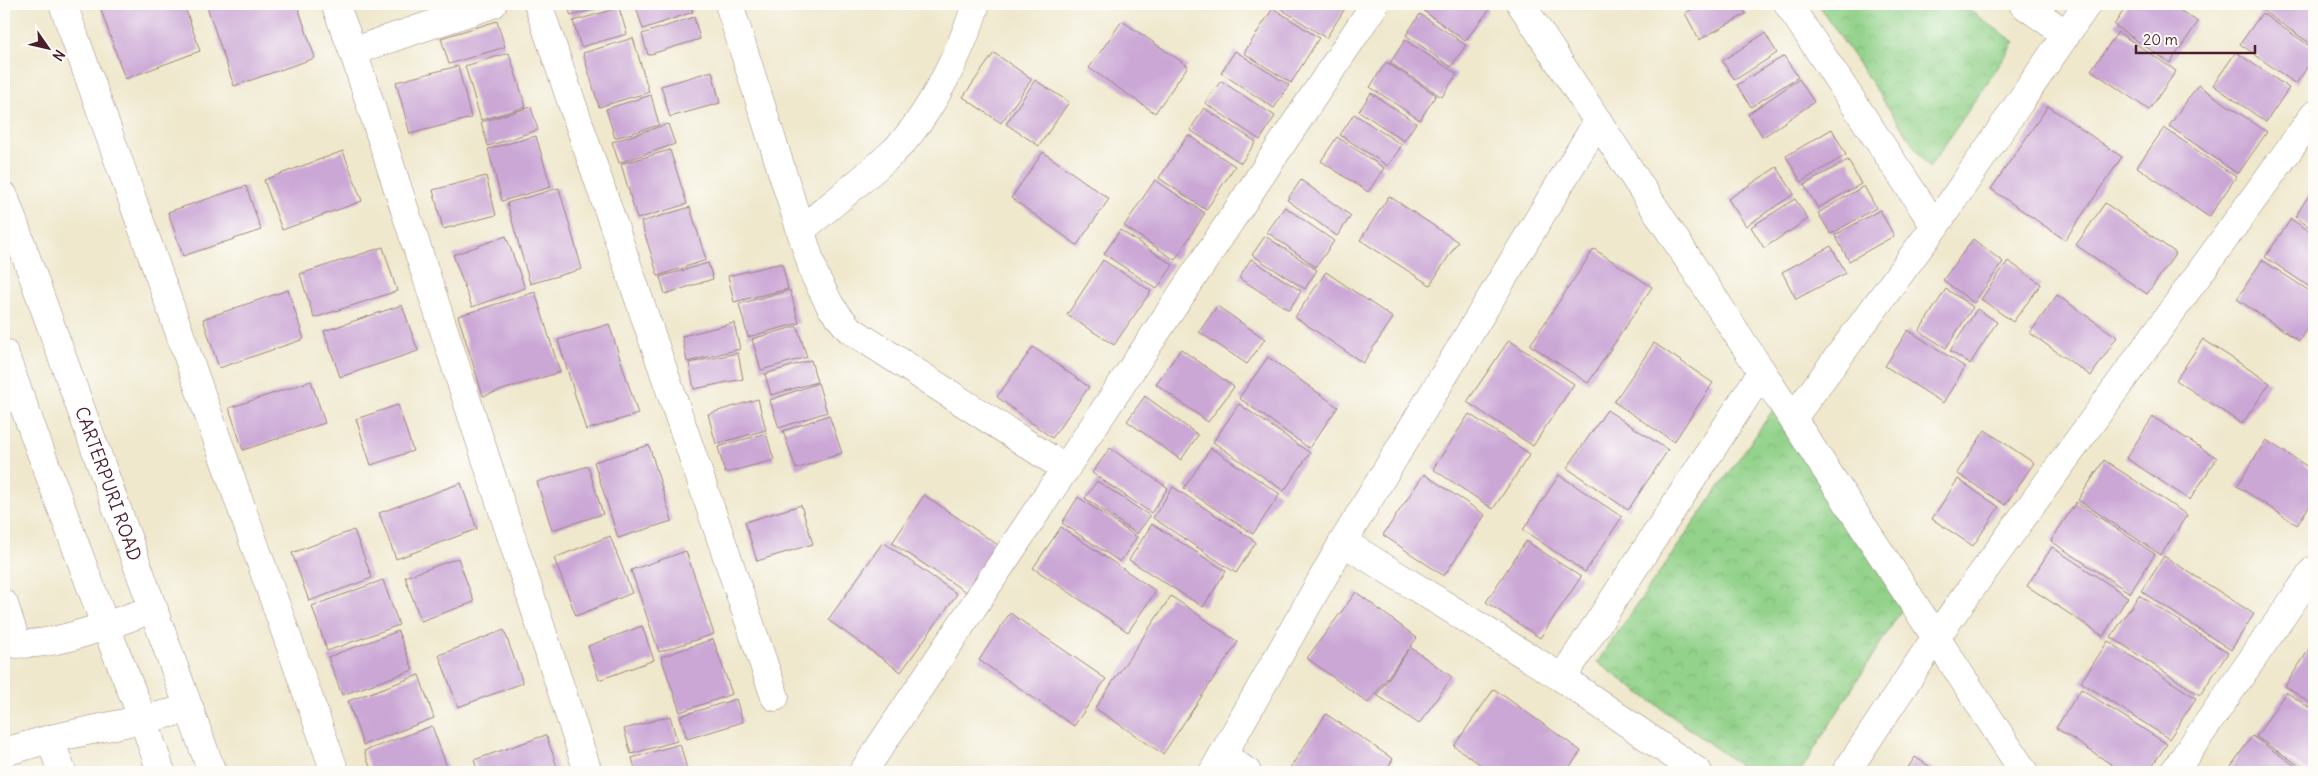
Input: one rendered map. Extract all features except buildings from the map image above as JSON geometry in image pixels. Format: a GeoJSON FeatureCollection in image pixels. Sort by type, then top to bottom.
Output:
{"type":"FeatureCollection","features":[{"type":"Feature","properties":{"kind":"street"},"geometry":{"type":"LineString","coordinates":[[63,4],[335,772]]}},
{"type":"Feature","properties":{"kind":"street"},"geometry":{"type":"LineString","coordinates":[[335,4],[353,51],[588,772]]}},
{"type":"Feature","properties":{"kind":"street"},"geometry":{"type":"LineString","coordinates":[[353,51],[493,4]]}},
{"type":"Feature","properties":{"kind":"street"},"geometry":{"type":"LineString","coordinates":[[538,4],[774,697]]}},
{"type":"Feature","properties":{"kind":"street"},"geometry":{"type":"LineString","coordinates":[[729,4],[815,276],[831,307],[849,328],[1066,469]]}},
{"type":"Feature","properties":{"kind":"street"},"geometry":{"type":"LineString","coordinates":[[801,230],[893,152],[918,121],[937,93],[968,32],[976,4]]}},
{"type":"Feature","properties":{"kind":"street"},"geometry":{"type":"LineString","coordinates":[[863,772],[1376,4]]}},
{"type":"Feature","properties":{"kind":"street"},"geometry":{"type":"LineString","coordinates":[[1521,4],[2024,772]]}},
{"type":"Feature","properties":{"kind":"street"},"geometry":{"type":"LineString","coordinates":[[1788,4],[1935,226]]}},
{"type":"Feature","properties":{"kind":"street"},"geometry":{"type":"LineString","coordinates":[[2023,4],[2066,34]]}},
{"type":"Feature","properties":{"kind":"street"},"geometry":{"type":"LineString","coordinates":[[1793,418],[1935,226],[2087,4]]}},
{"type":"Feature","properties":{"kind":"street"},"geometry":{"type":"LineString","coordinates":[[1846,772],[1936,637],[2314,115]]}},
{"type":"Feature","properties":{"kind":"street"},"geometry":{"type":"LineString","coordinates":[[1247,772],[1218,764],[1343,542],[1598,121]]}},
{"type":"Feature","properties":{"kind":"street","name":"CARTERPURI ROAD"},"geometry":{"type":"LineString","coordinates":[[4,196],[212,772]]}},
{"type":"Feature","properties":{"kind":"street"},"geometry":{"type":"LineString","coordinates":[[4,353],[105,624],[143,719],[161,772]]}},
{"type":"Feature","properties":{"kind":"street"},"geometry":{"type":"LineString","coordinates":[[1562,678],[1762,372]]}},
{"type":"Feature","properties":{"kind":"street"},"geometry":{"type":"LineString","coordinates":[[1343,542],[1562,678],[1698,772]]}},
{"type":"Feature","properties":{"kind":"street"},"geometry":{"type":"LineString","coordinates":[[2174,772],[2314,570]]}},
{"type":"Feature","properties":{"kind":"street"},"geometry":{"type":"LineString","coordinates":[[4,604],[10,643],[32,645],[53,641],[154,609]]}},
{"type":"Feature","properties":{"kind":"street"},"geometry":{"type":"LineString","coordinates":[[4,752],[50,739],[190,709]]}},
{"type":"Feature","properties":{"kind":"street"},"geometry":{"type":"LineString","coordinates":[[50,739],[62,772]]}},
{"type":"Feature","properties":{"kind":"green space"},"geometry":{"type":"Polygon","coordinates":[[[1818,4],[1960,4],[2015,42],[1929,168],[1818,4]]]}},
{"type":"Feature","properties":{"kind":"green space"},"geometry":{"type":"Polygon","coordinates":[[[1775,407],[1902,609],[1800,772],[1749,772],[1597,662],[1775,407]]]}}]}
